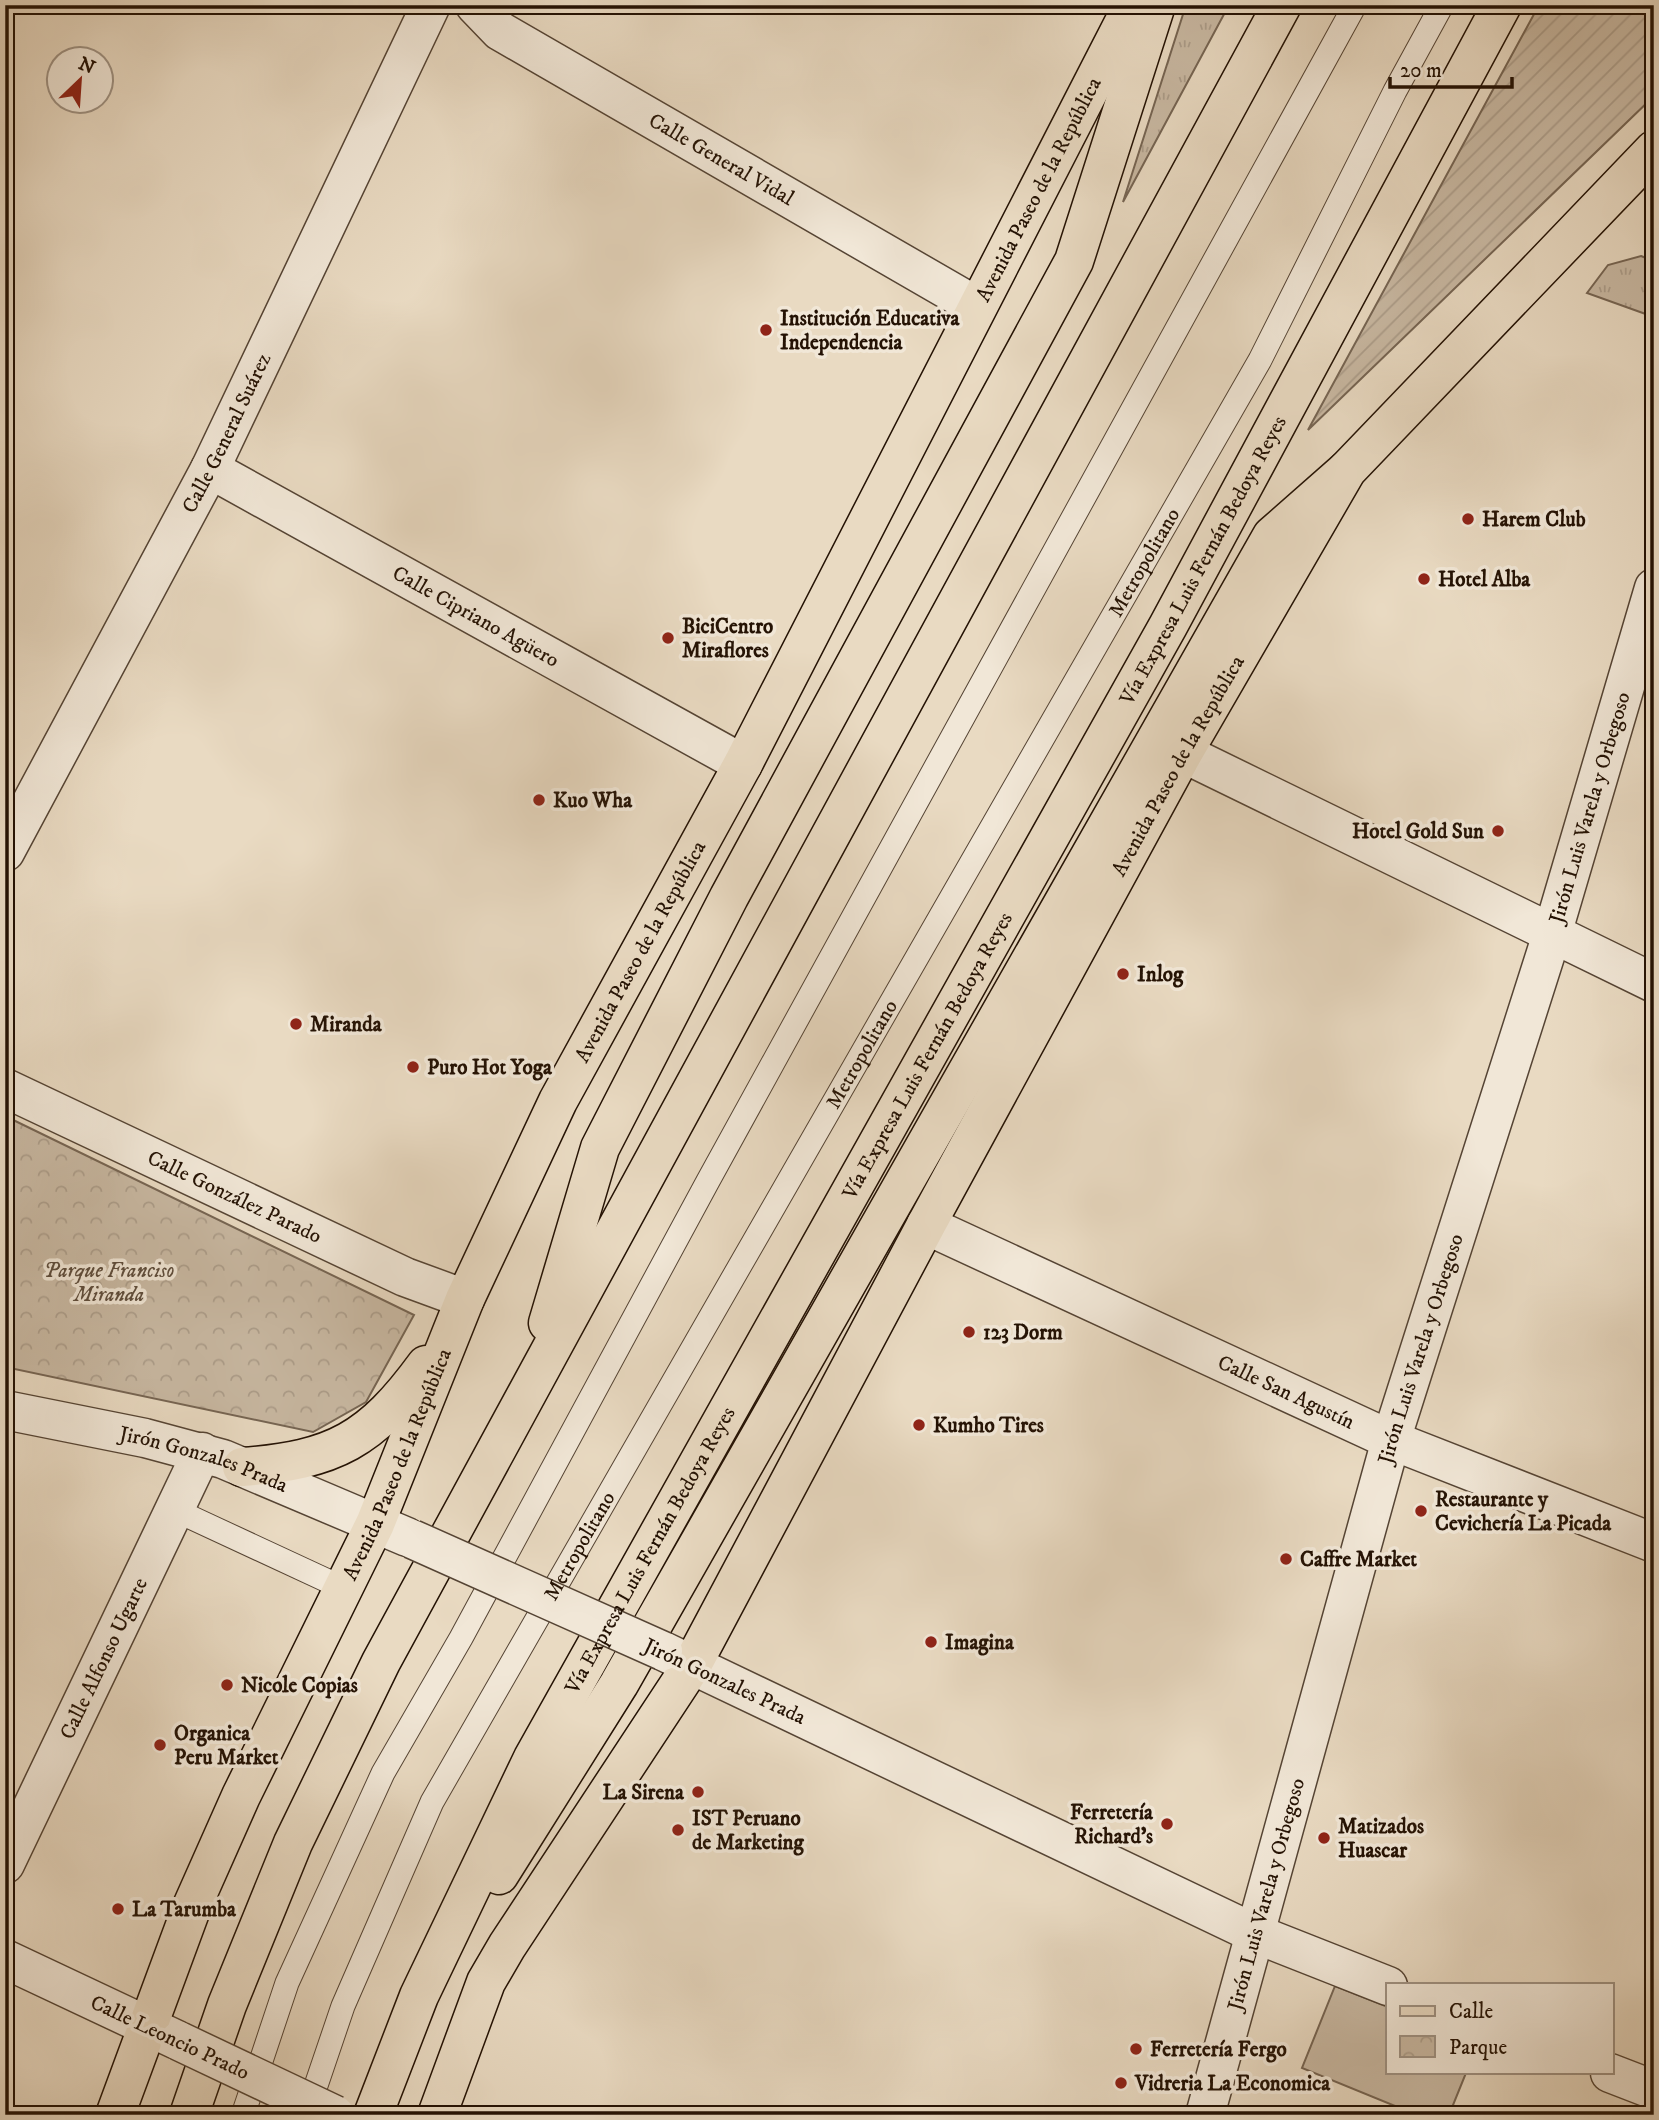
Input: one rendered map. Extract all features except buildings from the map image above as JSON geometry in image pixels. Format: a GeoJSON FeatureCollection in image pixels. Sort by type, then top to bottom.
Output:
{"type":"FeatureCollection","features":[{"type":"Feature","properties":{"kind":"main road","name":"Avenida Paseo de la República"},"geometry":{"type":"LineString","coordinates":[[115,2115],[162,2033],[193,1904],[241,1796],[375,1524],[459,1313],[558,1101],[743,764],[1133,5]]}},
{"type":"Feature","properties":{"kind":"main road"},"geometry":{"type":"LineString","coordinates":[[527,1395],[600,1148],[729,897],[1074,261],[1156,5]]}},
{"type":"Feature","properties":{"kind":"main road"},"geometry":{"type":"LineString","coordinates":[[188,2115],[227,2005],[293,1843],[381,1662],[1282,5]]}},
{"type":"Feature","properties":{"kind":"main road","name":"Vía Expresa Luis Fernán Bedoya Reyes"},"geometry":{"type":"LineString","coordinates":[[373,2115],[419,1996],[533,1758],[1168,626],[1502,5]]}},
{"type":"Feature","properties":{"kind":"main road","name":"Avenida Paseo de la República"},"geometry":{"type":"LineString","coordinates":[[437,2115],[486,1982],[678,1658],[926,1225],[1183,753],[1347,470],[1653,153]]}},
{"type":"Feature","properties":{"kind":"main road"},"geometry":{"type":"LineString","coordinates":[[419,1996],[551,1796],[619,1684],[1272,536],[1347,470]]}},
{"type":"Feature","properties":{"kind":"main road"},"geometry":{"type":"LineString","coordinates":[[242,1467],[292,1462],[355,1440],[394,1406],[459,1313]]}},
{"type":"Feature","properties":{"kind":"street","name":"Calle General Suárez"},"geometry":{"type":"LineString","coordinates":[[5,852],[210,469],[431,5]]}},
{"type":"Feature","properties":{"kind":"street","name":"Calle General Vidal"},"geometry":{"type":"LineString","coordinates":[[475,5],[500,31],[976,306]]}},
{"type":"Feature","properties":{"kind":"street","name":"Calle Cipriano Agüero"},"geometry":{"type":"LineString","coordinates":[[210,469],[743,764]]}},
{"type":"Feature","properties":{"kind":"street","name":"Jirón Luis Varela y Orbegoso"},"geometry":{"type":"LineString","coordinates":[[1205,2115],[1391,1440],[1553,932],[1654,588]]}},
{"type":"Feature","properties":{"kind":"street"},"geometry":{"type":"LineString","coordinates":[[1183,753],[1654,983]]}},
{"type":"Feature","properties":{"kind":"street","name":"Calle González Parado"},"geometry":{"type":"LineString","coordinates":[[5,1088],[405,1277],[459,1313]]}},
{"type":"Feature","properties":{"kind":"street","name":"Calle San Agustín"},"geometry":{"type":"LineString","coordinates":[[926,1225],[1391,1440],[1654,1543]]}},
{"type":"Feature","properties":{"kind":"street","name":"Jirón Gonzales Prada"},"geometry":{"type":"LineString","coordinates":[[5,1410],[202,1452],[242,1467],[412,1539],[678,1658],[1256,1934],[1386,1985]]}},
{"type":"Feature","properties":{"kind":"street","name":"Calle Alfonso Ugarte"},"geometry":{"type":"LineString","coordinates":[[5,1864],[202,1452]]}},
{"type":"Feature","properties":{"kind":"street","name":"Calle Leoncio Prado"},"geometry":{"type":"LineString","coordinates":[[5,1959],[335,2115]]}},
{"type":"Feature","properties":{"kind":"street"},"geometry":{"type":"LineString","coordinates":[[1613,2074],[1654,2090]]}},
{"type":"Feature","properties":{"kind":"lane"},"geometry":{"type":"LineString","coordinates":[[243,2115],[287,1983],[383,1773],[461,1637],[708,1181],[1355,5]]}},
{"type":"Feature","properties":{"kind":"lane","name":"Metropolitano"},"geometry":{"type":"LineString","coordinates":[[306,2115],[343,2006],[432,1802],[1260,360],[1395,91],[1442,5]]}},
{"type":"Feature","properties":{"kind":"lane"},"geometry":{"type":"LineString","coordinates":[[174,1510],[342,1588]]}},
{"type":"Feature","properties":{"kind":"green space"},"geometry":{"type":"Polygon","coordinates":[[[1186,5],[1229,5],[1123,202],[1186,5]]]}},
{"type":"Feature","properties":{"kind":"green space"},"geometry":{"type":"Polygon","coordinates":[[[1539,5],[1654,5],[1654,96],[1308,430],[1539,5]]]}},
{"type":"Feature","properties":{"kind":"green space"},"geometry":{"type":"Polygon","coordinates":[[[1641,256],[1654,261],[1654,317],[1587,293],[1608,265],[1641,256]]]}},
{"type":"Feature","properties":{"kind":"green space","name":"Parque Franciso Miranda"},"geometry":{"type":"Polygon","coordinates":[[[5,1116],[414,1315],[366,1402],[313,1432],[5,1367],[5,1116]]]}},
{"type":"Feature","properties":{"kind":"green space"},"geometry":{"type":"Polygon","coordinates":[[[1335,1986],[1386,2006],[1386,2074],[1466,2074],[1449,2115],[1417,2115],[1302,2068],[1335,1986]]]}},
{"type":"Feature","properties":{"kind":"place","name":"Institución Educativa Independencia"},"geometry":{"type":"Point","coordinates":[766,330]}},
{"type":"Feature","properties":{"kind":"place","name":"Harem Club"},"geometry":{"type":"Point","coordinates":[1468,519]}},
{"type":"Feature","properties":{"kind":"place","name":"Hotel Alba"},"geometry":{"type":"Point","coordinates":[1424,579]}},
{"type":"Feature","properties":{"kind":"place","name":"BiciCentro Miraflores"},"geometry":{"type":"Point","coordinates":[668,638]}},
{"type":"Feature","properties":{"kind":"place","name":"Kuo Wha"},"geometry":{"type":"Point","coordinates":[539,800]}},
{"type":"Feature","properties":{"kind":"place","name":"Hotel Gold Sun"},"geometry":{"type":"Point","coordinates":[1498,831]}},
{"type":"Feature","properties":{"kind":"place","name":"Inlog"},"geometry":{"type":"Point","coordinates":[1123,974]}},
{"type":"Feature","properties":{"kind":"place","name":"Miranda"},"geometry":{"type":"Point","coordinates":[296,1024]}},
{"type":"Feature","properties":{"kind":"place","name":"Puro Hot Yoga"},"geometry":{"type":"Point","coordinates":[413,1067]}},
{"type":"Feature","properties":{"kind":"place","name":"123 Dorm"},"geometry":{"type":"Point","coordinates":[969,1332]}},
{"type":"Feature","properties":{"kind":"place","name":"Kumho Tires"},"geometry":{"type":"Point","coordinates":[919,1425]}},
{"type":"Feature","properties":{"kind":"place","name":"Restaurante y Cevichería La Picada"},"geometry":{"type":"Point","coordinates":[1421,1511]}},
{"type":"Feature","properties":{"kind":"place","name":"Caffre Market"},"geometry":{"type":"Point","coordinates":[1286,1559]}},
{"type":"Feature","properties":{"kind":"place","name":"Imagina"},"geometry":{"type":"Point","coordinates":[931,1642]}},
{"type":"Feature","properties":{"kind":"place","name":"Nicole Copias"},"geometry":{"type":"Point","coordinates":[227,1685]}},
{"type":"Feature","properties":{"kind":"place","name":"Organica Peru Market"},"geometry":{"type":"Point","coordinates":[160,1745]}},
{"type":"Feature","properties":{"kind":"place","name":"La Sirena"},"geometry":{"type":"Point","coordinates":[698,1792]}},
{"type":"Feature","properties":{"kind":"place","name":"Ferretería Richard's"},"geometry":{"type":"Point","coordinates":[1167,1824]}},
{"type":"Feature","properties":{"kind":"place","name":"IST Peruano de Marketing"},"geometry":{"type":"Point","coordinates":[678,1830]}},
{"type":"Feature","properties":{"kind":"place","name":"Matizados Huascar"},"geometry":{"type":"Point","coordinates":[1324,1838]}},
{"type":"Feature","properties":{"kind":"place","name":"La Tarumba"},"geometry":{"type":"Point","coordinates":[118,1909]}},
{"type":"Feature","properties":{"kind":"place","name":"Ferretería Fergo"},"geometry":{"type":"Point","coordinates":[1136,2049]}},
{"type":"Feature","properties":{"kind":"place","name":"Vidreria La Economica"},"geometry":{"type":"Point","coordinates":[1121,2083]}}]}
